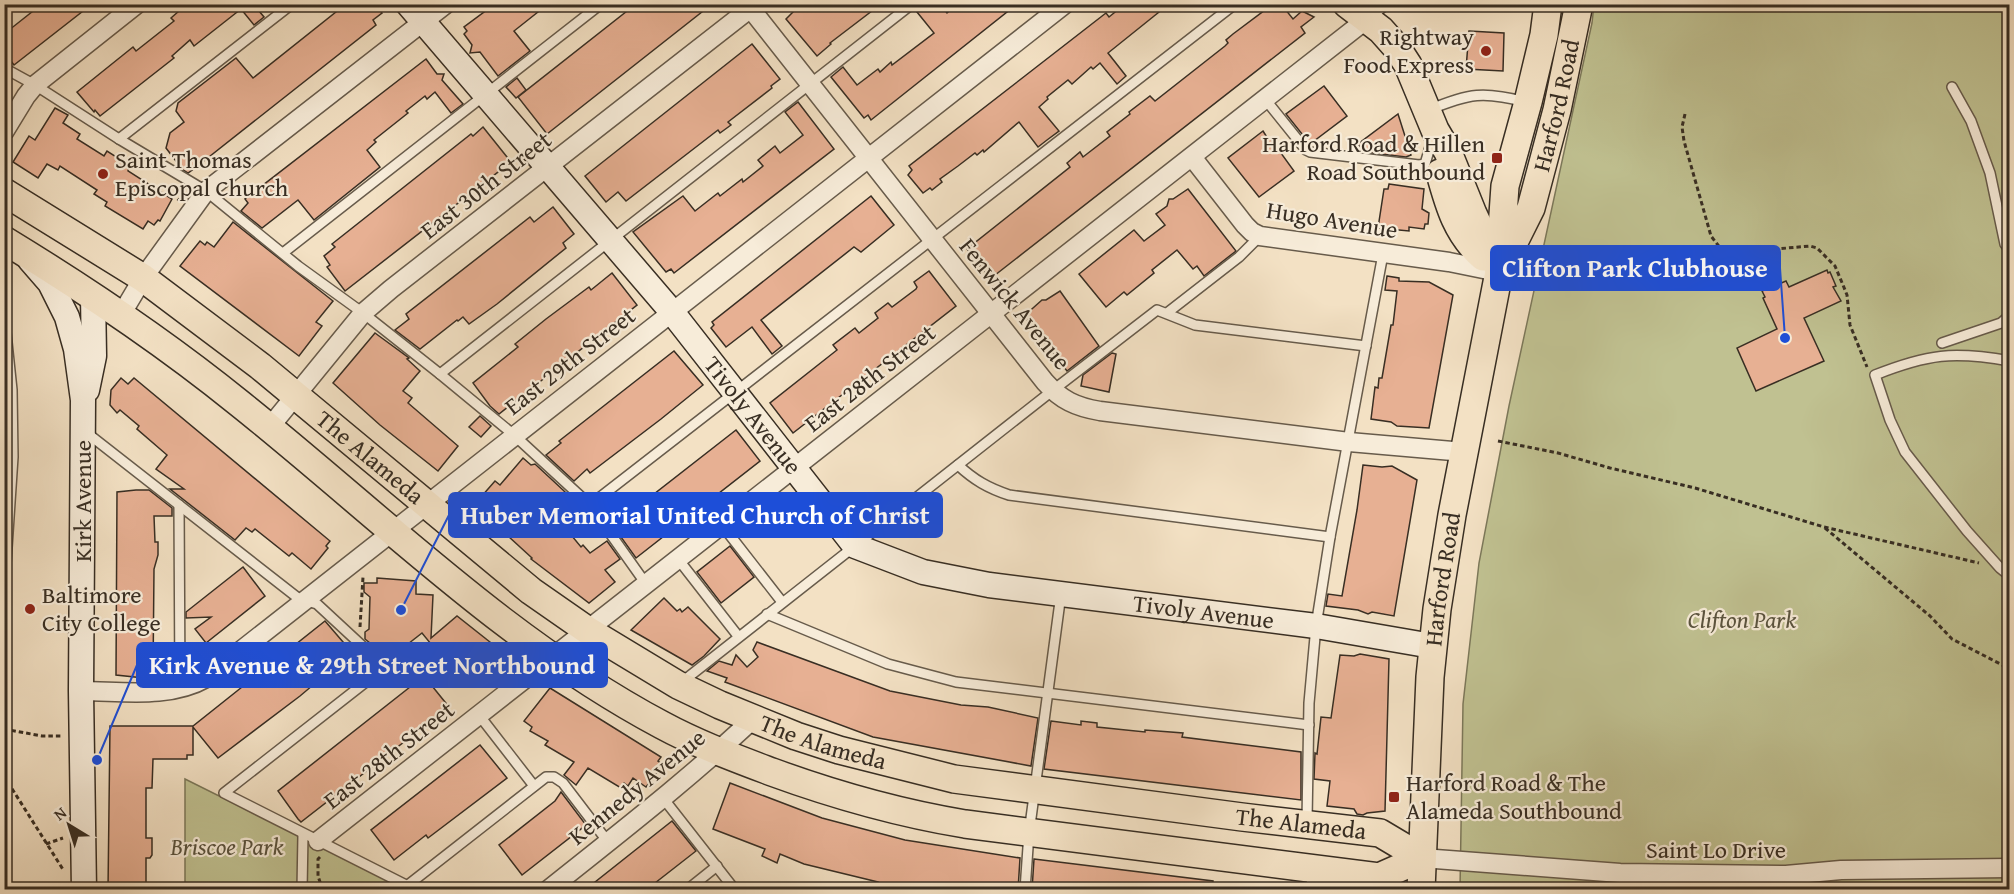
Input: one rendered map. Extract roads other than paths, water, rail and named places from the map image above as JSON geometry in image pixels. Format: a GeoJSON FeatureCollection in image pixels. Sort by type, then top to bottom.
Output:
{"type":"FeatureCollection","features":[{"type":"Feature","properties":{"kind":"main road","name":"Harford Road"},"geometry":{"type":"LineString","coordinates":[[1421,890],[1432,646],[1452,514],[1499,272],[1505,186],[1544,35],[1548,4]]}},
{"type":"Feature","properties":{"kind":"main road","name":"Harford Road"},"geometry":{"type":"LineString","coordinates":[[1499,272],[1532,208],[1557,110],[1579,4]]}},
{"type":"Feature","properties":{"kind":"main road"},"geometry":{"type":"LineString","coordinates":[[1367,9],[1397,48],[1416,81],[1499,272]]}},
{"type":"Feature","properties":{"kind":"main road"},"geometry":{"type":"LineString","coordinates":[[1431,120],[1436,155],[1454,219],[1463,236],[1499,272]]}},
{"type":"Feature","properties":{"kind":"main road"},"geometry":{"type":"LineString","coordinates":[[1456,171],[1476,189],[1485,191],[1505,186]]}},
{"type":"Feature","properties":{"kind":"main road","name":"The Alameda"},"geometry":{"type":"LineString","coordinates":[[4,192],[143,278],[296,394],[531,591],[587,630],[678,685],[796,736],[873,760],[954,779],[1380,833],[1422,858]]}},
{"type":"Feature","properties":{"kind":"main road"},"geometry":{"type":"LineString","coordinates":[[67,229],[80,246],[89,264],[93,296]]}},
{"type":"Feature","properties":{"kind":"main road","name":"The Alameda"},"geometry":{"type":"LineString","coordinates":[[4,240],[121,315],[240,403],[507,625],[552,658],[662,725],[719,752],[820,789],[912,814],[1311,879],[1379,877],[1422,858]]}},
{"type":"Feature","properties":{"kind":"street"},"geometry":{"type":"LineString","coordinates":[[4,132],[35,85],[137,4]]}},
{"type":"Feature","properties":{"kind":"street"},"geometry":{"type":"LineString","coordinates":[[121,315],[143,278],[206,191],[416,13],[446,4]]}},
{"type":"Feature","properties":{"kind":"street","name":"East 29th Street"},"geometry":{"type":"LineString","coordinates":[[81,691],[156,692],[195,685],[206,678],[1065,4]]}},
{"type":"Feature","properties":{"kind":"street","name":"Fenwick Avenue"},"geometry":{"type":"LineString","coordinates":[[751,6],[810,85],[1052,391],[1080,408],[1349,442],[1464,452]]}},
{"type":"Feature","properties":{"kind":"street","name":"East 30th Street"},"geometry":{"type":"LineString","coordinates":[[269,428],[363,314],[391,289],[548,168],[751,6]]}},
{"type":"Feature","properties":{"kind":"street","name":"East 28th Street"},"geometry":{"type":"LineString","coordinates":[[314,844],[1192,157],[1265,99],[1367,9]]}},
{"type":"Feature","properties":{"kind":"street","name":"Tivoly Avenue"},"geometry":{"type":"LineString","coordinates":[[416,13],[672,312],[855,546],[923,572],[989,585],[1316,626],[1432,646]]}},
{"type":"Feature","properties":{"kind":"street","name":"Hugo Avenue"},"geometry":{"type":"LineString","coordinates":[[1192,157],[1245,225],[1260,236],[1449,262],[1499,272]]}},
{"type":"Feature","properties":{"kind":"street","name":"Kirk Avenue"},"geometry":{"type":"LineString","coordinates":[[4,240],[36,266],[51,284],[58,298],[71,328],[83,400],[81,691],[75,882]]}},
{"type":"Feature","properties":{"kind":"street","name":"Kirk Avenue"},"geometry":{"type":"LineString","coordinates":[[83,400],[94,356],[93,296]]}},
{"type":"Feature","properties":{"kind":"street","name":"Kirk Avenue"},"geometry":{"type":"LineString","coordinates":[[94,356],[121,315]]}},
{"type":"Feature","properties":{"kind":"street","name":"Kennedy Avenue"},"geometry":{"type":"LineString","coordinates":[[548,890],[719,752],[753,719]]}},
{"type":"Feature","properties":{"kind":"street","name":"Saint Lo Drive"},"geometry":{"type":"LineString","coordinates":[[1422,858],[1526,867],[1644,873],[1786,875],[1841,870],[2010,868]]}},
{"type":"Feature","properties":{"kind":"lane"},"geometry":{"type":"LineString","coordinates":[[119,139],[292,4]]}},
{"type":"Feature","properties":{"kind":"lane"},"geometry":{"type":"LineString","coordinates":[[283,253],[601,4]]}},
{"type":"Feature","properties":{"kind":"lane"},"geometry":{"type":"LineString","coordinates":[[440,374],[912,4]]}},
{"type":"Feature","properties":{"kind":"lane"},"geometry":{"type":"LineString","coordinates":[[590,505],[1235,4]]}},
{"type":"Feature","properties":{"kind":"lane"},"geometry":{"type":"LineString","coordinates":[[4,68],[206,191],[440,374],[514,435],[590,505],[646,584]]}},
{"type":"Feature","properties":{"kind":"lane"},"geometry":{"type":"LineString","coordinates":[[1952,87],[1971,121],[1990,173],[2005,244],[2010,251]]}},
{"type":"Feature","properties":{"kind":"lane"},"geometry":{"type":"LineString","coordinates":[[1265,99],[1310,152],[1419,165],[1425,164],[1431,120],[1455,99],[1485,94],[1528,102]]}},
{"type":"Feature","properties":{"kind":"lane"},"geometry":{"type":"LineString","coordinates":[[1167,313],[1239,257],[1260,236]]}},
{"type":"Feature","properties":{"kind":"lane"},"geometry":{"type":"LineString","coordinates":[[1307,824],[1309,725],[1316,626],[1330,537],[1383,254]]}},
{"type":"Feature","properties":{"kind":"lane"},"geometry":{"type":"LineString","coordinates":[[678,685],[1157,310],[1195,325],[1366,346]]}},
{"type":"Feature","properties":{"kind":"lane"},"geometry":{"type":"LineString","coordinates":[[4,314],[12,390],[13,457],[4,593]]}},
{"type":"Feature","properties":{"kind":"lane"},"geometry":{"type":"LineString","coordinates":[[1942,343],[2001,323],[2010,315]]}},
{"type":"Feature","properties":{"kind":"lane"},"geometry":{"type":"LineString","coordinates":[[2010,361],[1966,354],[1944,355],[1900,365],[1875,375],[1890,420],[1905,452],[1967,531],[2010,576]]}},
{"type":"Feature","properties":{"kind":"lane"},"geometry":{"type":"LineString","coordinates":[[83,429],[298,598],[317,604],[385,667],[224,793],[314,844],[412,887],[546,777],[554,777],[563,783],[608,842]]}},
{"type":"Feature","properties":{"kind":"lane"},"geometry":{"type":"LineString","coordinates":[[958,465],[972,479],[988,488],[1009,495],[1330,537]]}},
{"type":"Feature","properties":{"kind":"lane"},"geometry":{"type":"LineString","coordinates":[[179,505],[180,689]]}},
{"type":"Feature","properties":{"kind":"lane"},"geometry":{"type":"LineString","coordinates":[[722,525],[782,602]]}},
{"type":"Feature","properties":{"kind":"lane"},"geometry":{"type":"LineString","coordinates":[[678,560],[738,636]]}},
{"type":"Feature","properties":{"kind":"lane"},"geometry":{"type":"LineString","coordinates":[[1024,890],[1029,833],[1061,593]]}},
{"type":"Feature","properties":{"kind":"lane"},"geometry":{"type":"LineString","coordinates":[[767,614],[888,664],[956,682],[1309,725]]}},
{"type":"Feature","properties":{"kind":"lane"},"geometry":{"type":"LineString","coordinates":[[479,715],[534,786]]}},
{"type":"Feature","properties":{"kind":"lane"},"geometry":{"type":"LineString","coordinates":[[663,798],[735,890]]}},
{"type":"Feature","properties":{"kind":"lane"},"geometry":{"type":"LineString","coordinates":[[302,890],[314,844]]}},
{"type":"Feature","properties":{"kind":"lane"},"geometry":{"type":"LineString","coordinates":[[687,890],[717,866]]}},
{"type":"Feature","properties":{"kind":"place","name":"Rightway Food Express"},"geometry":{"type":"Point","coordinates":[1486,51]}},
{"type":"Feature","properties":{"kind":"place","name":"Harford Road & Hillen Road Southbound"},"geometry":{"type":"Point","coordinates":[1497,158]}},
{"type":"Feature","properties":{"kind":"place","name":"Saint Thomas Episcopal Church"},"geometry":{"type":"Point","coordinates":[103,174]}},
{"type":"Feature","properties":{"kind":"place","name":"Clifton Park Clubhouse"},"geometry":{"type":"Point","coordinates":[1785,338]}},
{"type":"Feature","properties":{"kind":"place","name":"Baltimore City College"},"geometry":{"type":"Point","coordinates":[30,609]}},
{"type":"Feature","properties":{"kind":"place","name":"Huber Memorial United Church of Christ"},"geometry":{"type":"Point","coordinates":[401,610]}},
{"type":"Feature","properties":{"kind":"place","name":"Kirk Avenue & 29th Street Northbound"},"geometry":{"type":"Point","coordinates":[97,760]}},
{"type":"Feature","properties":{"kind":"place","name":"Harford Road & The Alameda Southbound"},"geometry":{"type":"Point","coordinates":[1394,797]}},
{"type":"Feature","properties":{"kind":"park label","name":"Clifton Park"},"geometry":{"type":"Point","coordinates":[1742,620]}},
{"type":"Feature","properties":{"kind":"park label","name":"Briscoe Park"},"geometry":{"type":"Point","coordinates":[227,847]}}]}
